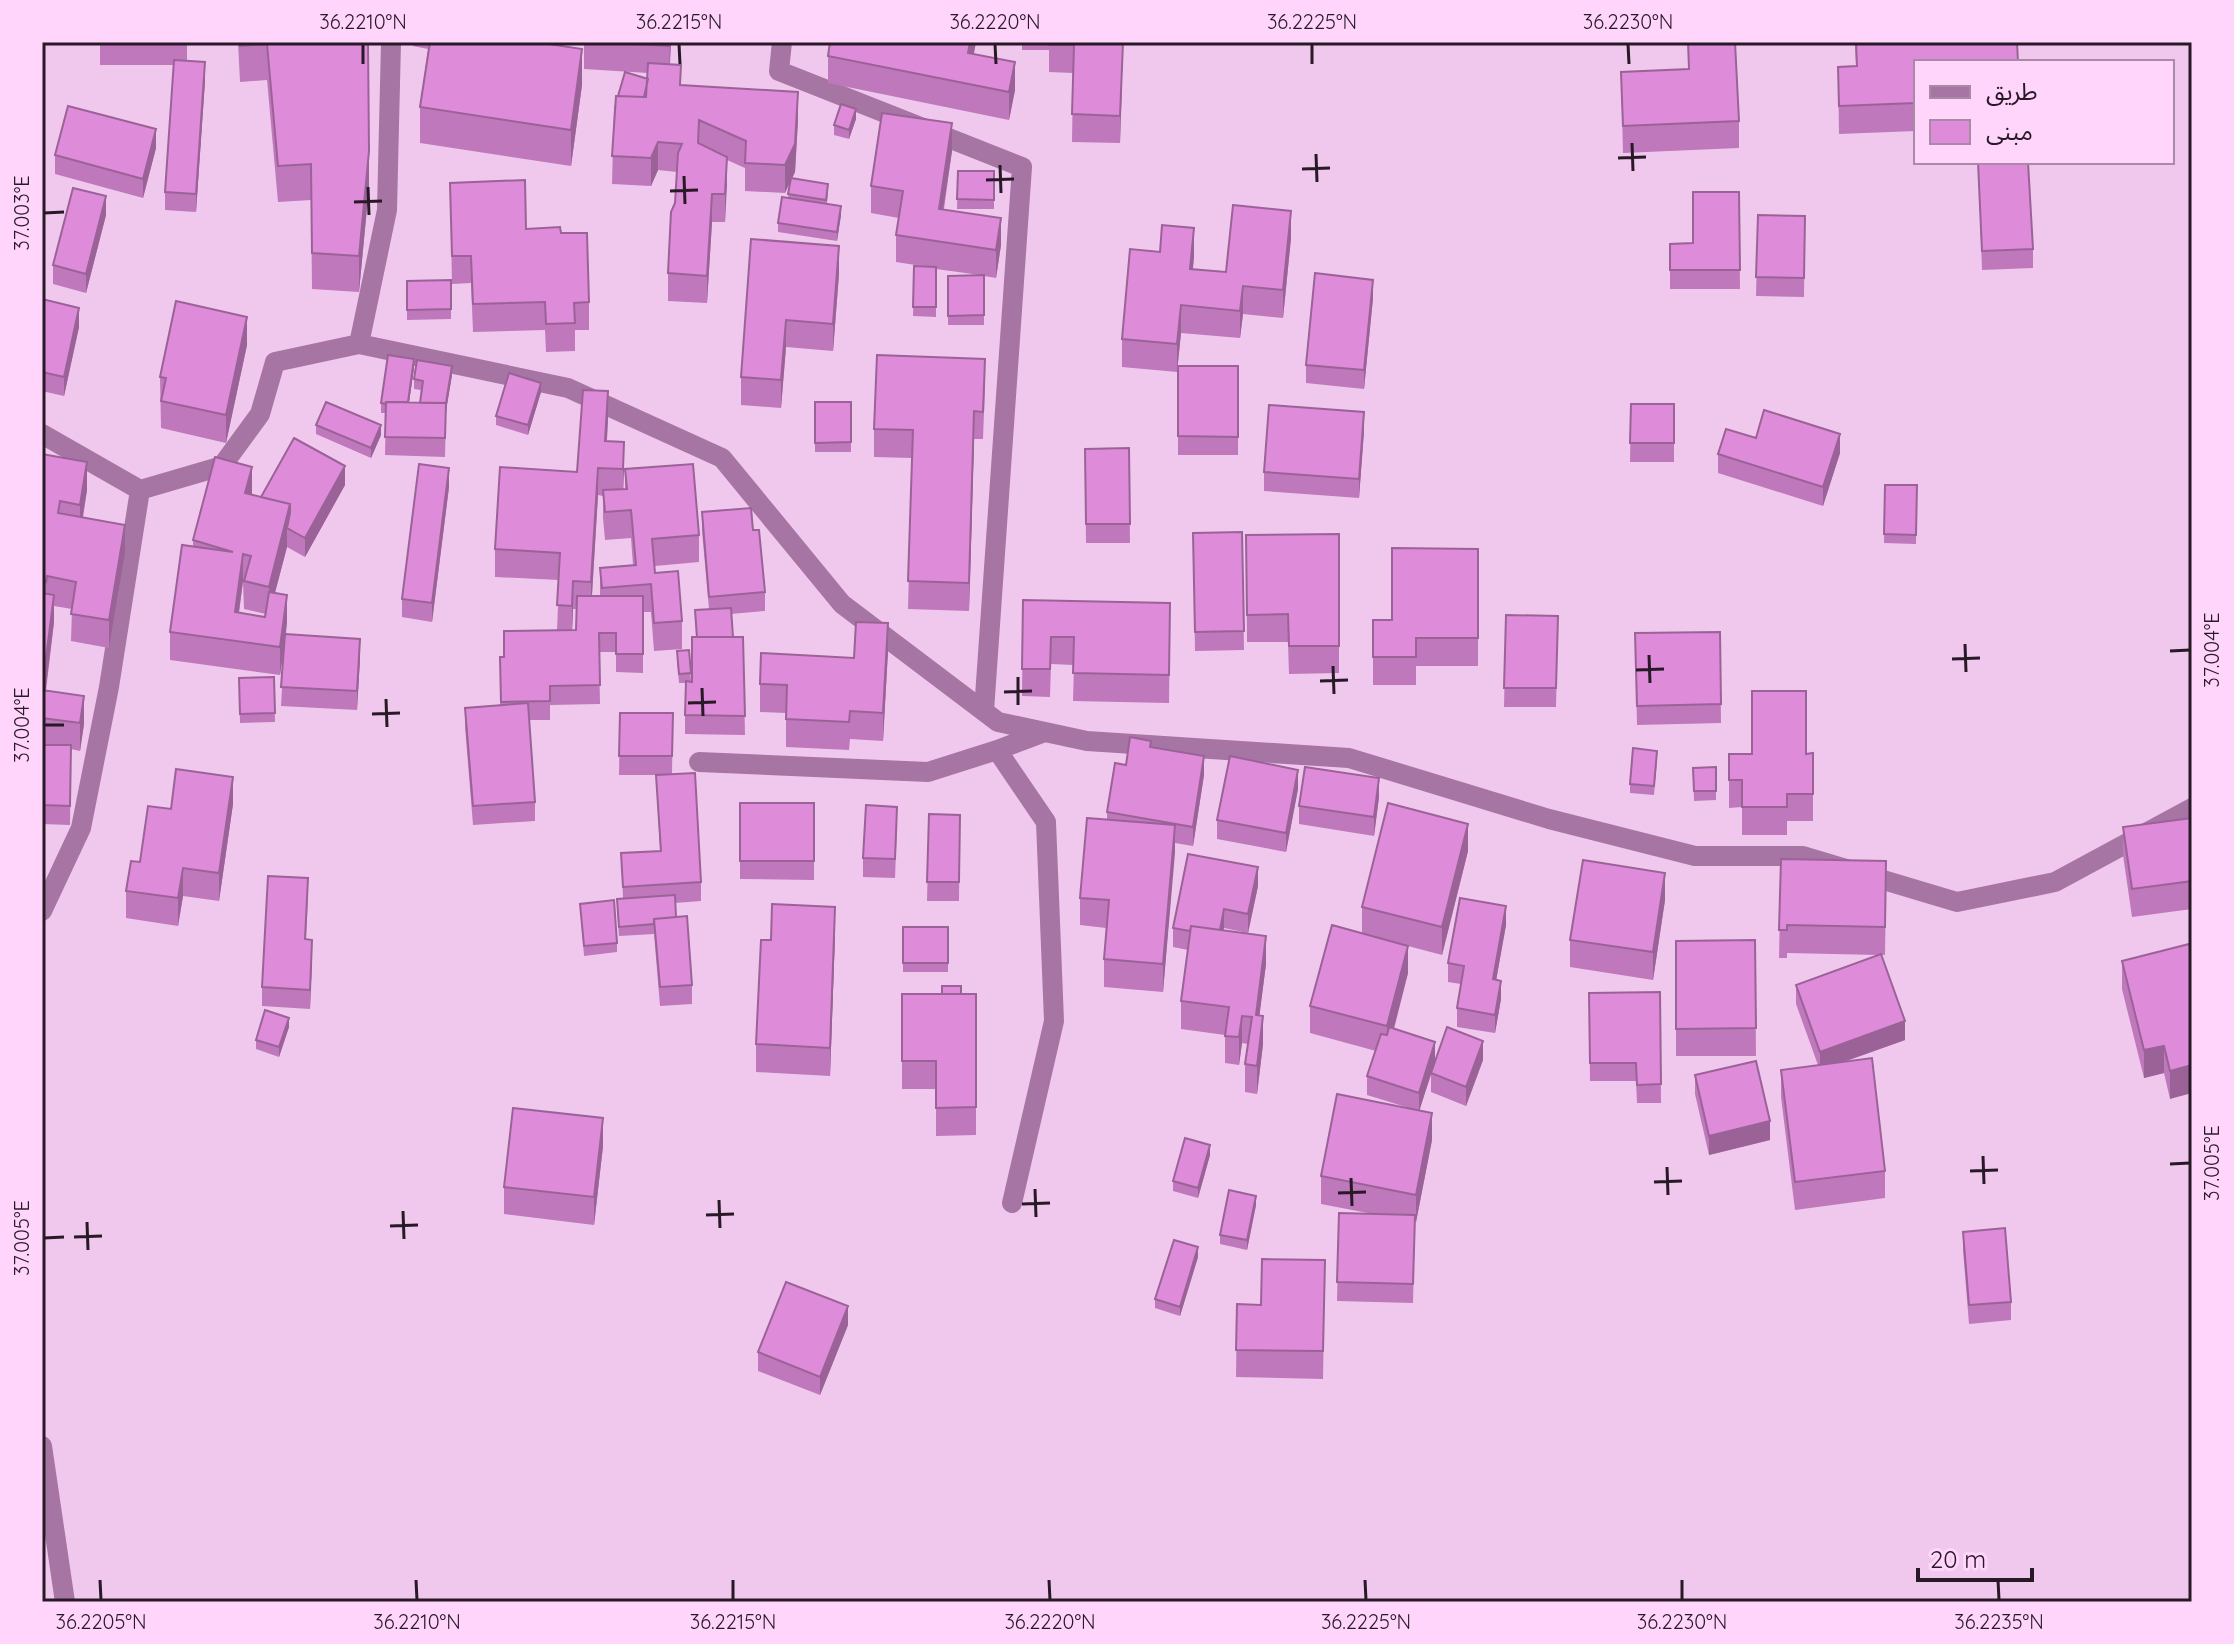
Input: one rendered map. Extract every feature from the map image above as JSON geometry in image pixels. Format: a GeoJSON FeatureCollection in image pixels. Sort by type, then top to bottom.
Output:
{"type":"FeatureCollection","features":[{"type":"Feature","properties":{"kind":"street"},"geometry":{"type":"LineString","coordinates":[[359,344],[387,210],[391,42]]}},
{"type":"Feature","properties":{"kind":"street"},"geometry":{"type":"LineString","coordinates":[[782,42],[779,71],[1022,167],[984,711]]}},
{"type":"Feature","properties":{"kind":"street"},"geometry":{"type":"LineString","coordinates":[[42,434],[140,490],[222,466],[260,414],[275,362],[359,344],[568,388],[722,458],[842,604],[998,722],[1087,741],[1349,758],[1549,819],[1695,856],[1803,856],[1957,902],[2055,882],[2192,808]]}},
{"type":"Feature","properties":{"kind":"street"},"geometry":{"type":"LineString","coordinates":[[42,911],[81,828],[109,687],[140,490]]}},
{"type":"Feature","properties":{"kind":"street"},"geometry":{"type":"LineString","coordinates":[[699,762],[928,772],[1045,732]]}},
{"type":"Feature","properties":{"kind":"street"},"geometry":{"type":"LineString","coordinates":[[997,750],[1046,822],[1054,1021],[1012,1203]]}},
{"type":"Feature","properties":{"kind":"street"},"geometry":{"type":"LineString","coordinates":[[42,1446],[65,1602]]}},
{"type":"Feature","properties":{"kind":"building"},"geometry":{"type":"Polygon","coordinates":[[[240,42],[368,42],[369,151],[359,256],[312,253],[311,164],[278,166],[267,44],[240,46],[240,42]]]}},
{"type":"Feature","properties":{"kind":"building"},"geometry":{"type":"Polygon","coordinates":[[[430,42],[536,42],[582,49],[571,130],[420,107],[430,42]]]}},
{"type":"Feature","properties":{"kind":"building"},"geometry":{"type":"Polygon","coordinates":[[[600,42],[670,42],[669,46],[600,42]]]}},
{"type":"Feature","properties":{"kind":"building"},"geometry":{"type":"Polygon","coordinates":[[[830,42],[970,42],[968,53],[1015,62],[1009,92],[828,56],[830,42]]]}},
{"type":"Feature","properties":{"kind":"building"},"geometry":{"type":"Polygon","coordinates":[[[1049,42],[1123,42],[1120,116],[1072,114],[1074,45],[1049,45],[1049,42]]]}},
{"type":"Feature","properties":{"kind":"building"},"geometry":{"type":"Polygon","coordinates":[[[1688,42],[1735,42],[1739,121],[1623,126],[1621,72],[1689,69],[1688,42]]]}},
{"type":"Feature","properties":{"kind":"building"},"geometry":{"type":"Polygon","coordinates":[[[1856,42],[2017,42],[2018,60],[1914,60],[1914,103],[1839,106],[1838,67],[1857,66],[1856,42]]]}},
{"type":"Feature","properties":{"kind":"building"},"geometry":{"type":"Polygon","coordinates":[[[174,60],[205,62],[196,194],[165,192],[174,60]]]}},
{"type":"Feature","properties":{"kind":"building"},"geometry":{"type":"Polygon","coordinates":[[[648,63],[681,65],[680,85],[798,92],[795,144],[785,165],[745,163],[746,141],[699,120],[698,143],[727,157],[725,194],[712,194],[707,276],[668,273],[671,212],[675,203],[678,153],[682,144],[658,142],[651,158],[612,156],[616,96],[646,97],[648,63]]]}},
{"type":"Feature","properties":{"kind":"building"},"geometry":{"type":"Polygon","coordinates":[[[625,72],[648,79],[644,97],[618,96],[625,72]]]}},
{"type":"Feature","properties":{"kind":"building"},"geometry":{"type":"Polygon","coordinates":[[[841,104],[856,109],[849,130],[834,125],[841,104]]]}},
{"type":"Feature","properties":{"kind":"building"},"geometry":{"type":"Polygon","coordinates":[[[68,106],[156,129],[143,179],[55,155],[68,106]]]}},
{"type":"Feature","properties":{"kind":"building"},"geometry":{"type":"Polygon","coordinates":[[[882,113],[952,123],[939,209],[1001,218],[996,250],[896,235],[903,191],[871,186],[882,113]]]}},
{"type":"Feature","properties":{"kind":"building"},"geometry":{"type":"Polygon","coordinates":[[[1978,164],[2028,164],[2033,249],[1982,251],[1978,164]]]}},
{"type":"Feature","properties":{"kind":"building"},"geometry":{"type":"Polygon","coordinates":[[[958,171],[994,171],[994,200],[957,199],[958,171]]]}},
{"type":"Feature","properties":{"kind":"building"},"geometry":{"type":"Polygon","coordinates":[[[791,178],[828,184],[826,200],[788,194],[791,178]]]}},
{"type":"Feature","properties":{"kind":"building"},"geometry":{"type":"Polygon","coordinates":[[[525,180],[526,229],[560,227],[561,233],[587,233],[589,302],[574,303],[575,323],[546,324],[545,302],[473,304],[471,256],[452,256],[450,183],[525,180]]]}},
{"type":"Feature","properties":{"kind":"building"},"geometry":{"type":"Polygon","coordinates":[[[73,188],[106,196],[86,274],[53,265],[73,188]]]}},
{"type":"Feature","properties":{"kind":"building"},"geometry":{"type":"Polygon","coordinates":[[[1693,192],[1739,192],[1740,270],[1670,270],[1670,244],[1693,243],[1693,192]]]}},
{"type":"Feature","properties":{"kind":"building"},"geometry":{"type":"Polygon","coordinates":[[[782,197],[841,206],[837,232],[778,223],[782,197]]]}},
{"type":"Feature","properties":{"kind":"building"},"geometry":{"type":"Polygon","coordinates":[[[1233,205],[1291,211],[1283,290],[1243,286],[1240,311],[1181,305],[1177,344],[1122,339],[1130,249],[1160,252],[1162,225],[1194,228],[1190,269],[1226,272],[1233,205]]]}},
{"type":"Feature","properties":{"kind":"building"},"geometry":{"type":"Polygon","coordinates":[[[1758,215],[1805,216],[1804,278],[1756,277],[1758,215]]]}},
{"type":"Feature","properties":{"kind":"building"},"geometry":{"type":"Polygon","coordinates":[[[751,239],[839,246],[833,324],[786,320],[781,380],[741,377],[751,239]]]}},
{"type":"Feature","properties":{"kind":"building"},"geometry":{"type":"Polygon","coordinates":[[[914,266],[936,267],[936,307],[913,307],[914,266]]]}},
{"type":"Feature","properties":{"kind":"building"},"geometry":{"type":"Polygon","coordinates":[[[1315,273],[1373,280],[1364,370],[1306,365],[1315,273]]]}},
{"type":"Feature","properties":{"kind":"building"},"geometry":{"type":"Polygon","coordinates":[[[984,275],[984,315],[948,316],[948,276],[984,275]]]}},
{"type":"Feature","properties":{"kind":"building"},"geometry":{"type":"Polygon","coordinates":[[[451,280],[451,309],[407,310],[407,281],[451,280]]]}},
{"type":"Feature","properties":{"kind":"building"},"geometry":{"type":"Polygon","coordinates":[[[42,299],[79,308],[64,377],[42,372],[42,299]]]}},
{"type":"Feature","properties":{"kind":"building"},"geometry":{"type":"Polygon","coordinates":[[[176,301],[247,317],[226,415],[161,401],[166,378],[160,377],[176,301]]]}},
{"type":"Feature","properties":{"kind":"building"},"geometry":{"type":"Polygon","coordinates":[[[388,355],[414,359],[408,402],[381,403],[388,355]]]}},
{"type":"Feature","properties":{"kind":"building"},"geometry":{"type":"Polygon","coordinates":[[[877,355],[985,359],[983,412],[974,411],[969,583],[908,581],[913,430],[874,429],[877,355]]]}},
{"type":"Feature","properties":{"kind":"building"},"geometry":{"type":"Polygon","coordinates":[[[417,360],[452,366],[446,403],[420,403],[423,381],[414,379],[417,360]]]}},
{"type":"Feature","properties":{"kind":"building"},"geometry":{"type":"Polygon","coordinates":[[[1178,366],[1238,366],[1238,437],[1178,436],[1178,366]]]}},
{"type":"Feature","properties":{"kind":"building"},"geometry":{"type":"Polygon","coordinates":[[[509,373],[541,383],[528,425],[496,416],[509,373]]]}},
{"type":"Feature","properties":{"kind":"building"},"geometry":{"type":"Polygon","coordinates":[[[583,390],[608,391],[605,441],[624,442],[623,469],[598,468],[591,582],[573,581],[572,606],[557,605],[560,553],[495,549],[500,467],[577,472],[583,390]]]}},
{"type":"Feature","properties":{"kind":"building"},"geometry":{"type":"Polygon","coordinates":[[[326,402],[381,425],[371,448],[316,425],[326,402]]]}},
{"type":"Feature","properties":{"kind":"building"},"geometry":{"type":"Polygon","coordinates":[[[386,402],[446,403],[445,438],[385,437],[386,402]]]}},
{"type":"Feature","properties":{"kind":"building"},"geometry":{"type":"Polygon","coordinates":[[[815,402],[851,402],[851,442],[815,443],[815,402]]]}},
{"type":"Feature","properties":{"kind":"building"},"geometry":{"type":"Polygon","coordinates":[[[1631,404],[1674,404],[1674,443],[1630,443],[1631,404]]]}},
{"type":"Feature","properties":{"kind":"building"},"geometry":{"type":"Polygon","coordinates":[[[1269,405],[1364,412],[1359,479],[1264,472],[1269,405]]]}},
{"type":"Feature","properties":{"kind":"building"},"geometry":{"type":"Polygon","coordinates":[[[1764,410],[1840,434],[1823,487],[1718,454],[1726,429],[1756,438],[1764,410]]]}},
{"type":"Feature","properties":{"kind":"building"},"geometry":{"type":"Polygon","coordinates":[[[294,438],[345,466],[305,538],[287,528],[290,504],[261,497],[294,438]]]}},
{"type":"Feature","properties":{"kind":"building"},"geometry":{"type":"Polygon","coordinates":[[[1129,448],[1130,524],[1086,524],[1085,449],[1129,448]]]}},
{"type":"Feature","properties":{"kind":"building"},"geometry":{"type":"Polygon","coordinates":[[[42,454],[87,462],[80,505],[60,501],[58,513],[125,525],[109,620],[71,614],[76,582],[47,576],[46,582],[42,581],[42,454]]]}},
{"type":"Feature","properties":{"kind":"building"},"geometry":{"type":"Polygon","coordinates":[[[215,457],[252,467],[245,493],[290,504],[269,587],[244,581],[251,556],[243,554],[235,612],[265,617],[269,592],[287,595],[280,647],[170,632],[182,545],[233,552],[193,540],[215,457]]]}},
{"type":"Feature","properties":{"kind":"building"},"geometry":{"type":"Polygon","coordinates":[[[419,464],[449,468],[432,603],[402,599],[419,464]]]}},
{"type":"Feature","properties":{"kind":"building"},"geometry":{"type":"Polygon","coordinates":[[[693,464],[699,535],[652,539],[655,573],[678,571],[682,621],[654,623],[651,584],[602,588],[600,568],[636,565],[631,510],[605,512],[603,490],[627,489],[625,469],[693,464]]]}},
{"type":"Feature","properties":{"kind":"building"},"geometry":{"type":"Polygon","coordinates":[[[1885,485],[1917,485],[1916,535],[1884,534],[1885,485]]]}},
{"type":"Feature","properties":{"kind":"building"},"geometry":{"type":"Polygon","coordinates":[[[751,508],[753,530],[759,530],[765,592],[709,597],[702,512],[751,508]]]}},
{"type":"Feature","properties":{"kind":"building"},"geometry":{"type":"Polygon","coordinates":[[[1242,532],[1244,631],[1195,632],[1193,533],[1242,532]]]}},
{"type":"Feature","properties":{"kind":"building"},"geometry":{"type":"Polygon","coordinates":[[[1339,534],[1339,646],[1289,646],[1288,614],[1247,615],[1246,535],[1339,534]]]}},
{"type":"Feature","properties":{"kind":"building"},"geometry":{"type":"Polygon","coordinates":[[[1392,548],[1478,549],[1478,638],[1416,638],[1416,657],[1373,657],[1373,620],[1392,620],[1392,548]]]}},
{"type":"Feature","properties":{"kind":"building"},"geometry":{"type":"Polygon","coordinates":[[[42,593],[54,595],[42,690],[42,593]]]}},
{"type":"Feature","properties":{"kind":"building"},"geometry":{"type":"Polygon","coordinates":[[[577,596],[643,596],[643,654],[616,654],[616,633],[599,633],[600,685],[550,686],[550,701],[501,702],[500,657],[504,657],[504,631],[576,630],[577,596]]]}},
{"type":"Feature","properties":{"kind":"building"},"geometry":{"type":"Polygon","coordinates":[[[1023,600],[1170,603],[1169,675],[1073,673],[1074,637],[1051,637],[1050,669],[1022,669],[1023,600]]]}},
{"type":"Feature","properties":{"kind":"building"},"geometry":{"type":"Polygon","coordinates":[[[731,608],[733,637],[697,637],[695,610],[731,608]]]}},
{"type":"Feature","properties":{"kind":"building"},"geometry":{"type":"Polygon","coordinates":[[[1506,615],[1558,616],[1556,688],[1504,688],[1506,615]]]}},
{"type":"Feature","properties":{"kind":"building"},"geometry":{"type":"Polygon","coordinates":[[[856,622],[888,623],[883,713],[850,711],[849,722],[786,719],[787,685],[760,684],[761,653],[854,658],[856,622]]]}},
{"type":"Feature","properties":{"kind":"building"},"geometry":{"type":"Polygon","coordinates":[[[1720,632],[1721,704],[1637,706],[1635,633],[1720,632]]]}},
{"type":"Feature","properties":{"kind":"building"},"geometry":{"type":"Polygon","coordinates":[[[285,634],[360,639],[357,691],[281,687],[285,634]]]}},
{"type":"Feature","properties":{"kind":"building"},"geometry":{"type":"Polygon","coordinates":[[[692,637],[743,637],[745,716],[685,715],[686,681],[692,682],[692,637]]]}},
{"type":"Feature","properties":{"kind":"building"},"geometry":{"type":"Polygon","coordinates":[[[689,650],[691,673],[679,674],[677,651],[689,650]]]}},
{"type":"Feature","properties":{"kind":"building"},"geometry":{"type":"Polygon","coordinates":[[[274,677],[275,713],[240,714],[239,678],[274,677]]]}},
{"type":"Feature","properties":{"kind":"building"},"geometry":{"type":"Polygon","coordinates":[[[42,690],[84,696],[80,723],[42,718],[42,690]]]}},
{"type":"Feature","properties":{"kind":"building"},"geometry":{"type":"Polygon","coordinates":[[[1752,691],[1806,691],[1806,754],[1813,753],[1813,794],[1787,794],[1787,807],[1742,807],[1742,780],[1729,780],[1729,754],[1752,754],[1752,691]]]}},
{"type":"Feature","properties":{"kind":"building"},"geometry":{"type":"Polygon","coordinates":[[[528,703],[535,802],[473,806],[465,708],[528,703]]]}},
{"type":"Feature","properties":{"kind":"building"},"geometry":{"type":"Polygon","coordinates":[[[620,713],[673,713],[672,756],[619,756],[620,713]]]}},
{"type":"Feature","properties":{"kind":"building"},"geometry":{"type":"Polygon","coordinates":[[[1130,737],[1151,741],[1150,747],[1204,756],[1193,827],[1107,812],[1115,763],[1126,765],[1130,737]]]}},
{"type":"Feature","properties":{"kind":"building"},"geometry":{"type":"Polygon","coordinates":[[[42,745],[71,745],[70,806],[42,805],[42,745]]]}},
{"type":"Feature","properties":{"kind":"building"},"geometry":{"type":"Polygon","coordinates":[[[1633,748],[1657,751],[1654,786],[1630,784],[1633,748]]]}},
{"type":"Feature","properties":{"kind":"building"},"geometry":{"type":"Polygon","coordinates":[[[1230,756],[1298,770],[1286,833],[1217,820],[1230,756]]]}},
{"type":"Feature","properties":{"kind":"building"},"geometry":{"type":"Polygon","coordinates":[[[1305,767],[1379,778],[1374,817],[1299,806],[1305,767]]]}},
{"type":"Feature","properties":{"kind":"building"},"geometry":{"type":"Polygon","coordinates":[[[1716,767],[1716,791],[1694,791],[1693,768],[1716,767]]]}},
{"type":"Feature","properties":{"kind":"building"},"geometry":{"type":"Polygon","coordinates":[[[176,769],[233,777],[219,873],[183,868],[178,898],[126,891],[131,861],[140,862],[148,806],[171,809],[176,769]]]}},
{"type":"Feature","properties":{"kind":"building"},"geometry":{"type":"Polygon","coordinates":[[[695,773],[701,882],[623,887],[621,853],[661,851],[656,775],[695,773]]]}},
{"type":"Feature","properties":{"kind":"building"},"geometry":{"type":"Polygon","coordinates":[[[740,803],[814,803],[814,861],[740,861],[740,803]]]}},
{"type":"Feature","properties":{"kind":"building"},"geometry":{"type":"Polygon","coordinates":[[[1388,803],[1468,824],[1442,927],[1362,907],[1388,803]]]}},
{"type":"Feature","properties":{"kind":"building"},"geometry":{"type":"Polygon","coordinates":[[[866,805],[897,807],[895,859],[863,858],[866,805]]]}},
{"type":"Feature","properties":{"kind":"building"},"geometry":{"type":"Polygon","coordinates":[[[929,814],[960,815],[959,882],[927,882],[929,814]]]}},
{"type":"Feature","properties":{"kind":"building"},"geometry":{"type":"Polygon","coordinates":[[[1087,818],[1175,825],[1163,964],[1104,959],[1109,900],[1080,898],[1087,818]]]}},
{"type":"Feature","properties":{"kind":"building"},"geometry":{"type":"Polygon","coordinates":[[[2192,818],[2192,881],[2132,889],[2123,827],[2192,818]]]}},
{"type":"Feature","properties":{"kind":"building"},"geometry":{"type":"Polygon","coordinates":[[[1188,854],[1258,867],[1248,914],[1224,909],[1220,930],[1191,926],[1190,931],[1173,928],[1188,854]]]}},
{"type":"Feature","properties":{"kind":"building"},"geometry":{"type":"Polygon","coordinates":[[[1781,859],[1886,861],[1885,927],[1787,925],[1787,930],[1779,930],[1781,859]]]}},
{"type":"Feature","properties":{"kind":"building"},"geometry":{"type":"Polygon","coordinates":[[[1583,860],[1665,873],[1653,952],[1570,940],[1583,860]]]}},
{"type":"Feature","properties":{"kind":"building"},"geometry":{"type":"Polygon","coordinates":[[[268,876],[308,878],[305,939],[312,940],[310,990],[262,987],[268,876]]]}},
{"type":"Feature","properties":{"kind":"building"},"geometry":{"type":"Polygon","coordinates":[[[675,895],[676,917],[654,919],[654,924],[619,927],[617,899],[675,895]]]}},
{"type":"Feature","properties":{"kind":"building"},"geometry":{"type":"Polygon","coordinates":[[[1460,898],[1506,906],[1493,979],[1501,981],[1495,1015],[1457,1008],[1464,966],[1448,963],[1460,898]]]}},
{"type":"Feature","properties":{"kind":"building"},"geometry":{"type":"Polygon","coordinates":[[[614,900],[617,943],[584,946],[580,904],[614,900]]]}},
{"type":"Feature","properties":{"kind":"building"},"geometry":{"type":"Polygon","coordinates":[[[772,904],[835,907],[830,1048],[756,1044],[761,940],[771,940],[772,904]]]}},
{"type":"Feature","properties":{"kind":"building"},"geometry":{"type":"Polygon","coordinates":[[[687,916],[692,985],[660,987],[654,919],[687,916]]]}},
{"type":"Feature","properties":{"kind":"building"},"geometry":{"type":"Polygon","coordinates":[[[1332,925],[1408,946],[1387,1026],[1310,1006],[1332,925]]]}},
{"type":"Feature","properties":{"kind":"building"},"geometry":{"type":"Polygon","coordinates":[[[1191,926],[1266,936],[1256,1015],[1263,1016],[1257,1066],[1245,1064],[1252,1017],[1242,1016],[1239,1037],[1225,1036],[1229,1007],[1181,1001],[1191,926]]]}},
{"type":"Feature","properties":{"kind":"building"},"geometry":{"type":"Polygon","coordinates":[[[903,927],[948,927],[948,963],[903,963],[903,927]]]}},
{"type":"Feature","properties":{"kind":"building"},"geometry":{"type":"Polygon","coordinates":[[[1755,940],[1756,1028],[1676,1029],[1676,941],[1755,940]]]}},
{"type":"Feature","properties":{"kind":"building"},"geometry":{"type":"Polygon","coordinates":[[[2189,944],[2192,954],[2192,1065],[2170,1071],[2164,1046],[2144,1050],[2122,961],[2189,944]]]}},
{"type":"Feature","properties":{"kind":"building"},"geometry":{"type":"Polygon","coordinates":[[[1881,954],[1905,1021],[1820,1052],[1796,985],[1881,954]]]}},
{"type":"Feature","properties":{"kind":"building"},"geometry":{"type":"Polygon","coordinates":[[[942,986],[961,986],[961,994],[942,994],[942,986]]]}},
{"type":"Feature","properties":{"kind":"building"},"geometry":{"type":"Polygon","coordinates":[[[1660,992],[1661,1084],[1637,1085],[1636,1063],[1590,1063],[1589,993],[1660,992]]]}},
{"type":"Feature","properties":{"kind":"building"},"geometry":{"type":"Polygon","coordinates":[[[902,994],[976,994],[976,1107],[936,1108],[936,1061],[902,1061],[902,994]]]}},
{"type":"Feature","properties":{"kind":"building"},"geometry":{"type":"Polygon","coordinates":[[[265,1010],[289,1018],[279,1047],[256,1040],[265,1010]]]}},
{"type":"Feature","properties":{"kind":"building"},"geometry":{"type":"Polygon","coordinates":[[[1389,1027],[1435,1042],[1419,1093],[1367,1076],[1381,1034],[1387,1035],[1389,1027]]]}},
{"type":"Feature","properties":{"kind":"building"},"geometry":{"type":"Polygon","coordinates":[[[1447,1027],[1483,1041],[1466,1087],[1431,1073],[1447,1027]]]}},
{"type":"Feature","properties":{"kind":"building"},"geometry":{"type":"Polygon","coordinates":[[[1872,1058],[1885,1171],[1795,1182],[1781,1070],[1872,1058]]]}},
{"type":"Feature","properties":{"kind":"building"},"geometry":{"type":"Polygon","coordinates":[[[1756,1061],[1770,1121],[1709,1136],[1695,1075],[1756,1061]]]}},
{"type":"Feature","properties":{"kind":"building"},"geometry":{"type":"Polygon","coordinates":[[[1337,1094],[1432,1113],[1416,1195],[1321,1176],[1337,1094]]]}},
{"type":"Feature","properties":{"kind":"building"},"geometry":{"type":"Polygon","coordinates":[[[513,1108],[603,1118],[594,1197],[504,1187],[513,1108]]]}},
{"type":"Feature","properties":{"kind":"building"},"geometry":{"type":"Polygon","coordinates":[[[1185,1138],[1210,1145],[1198,1188],[1173,1181],[1185,1138]]]}},
{"type":"Feature","properties":{"kind":"building"},"geometry":{"type":"Polygon","coordinates":[[[1229,1190],[1256,1196],[1247,1240],[1220,1235],[1229,1190]]]}},
{"type":"Feature","properties":{"kind":"building"},"geometry":{"type":"Polygon","coordinates":[[[1339,1213],[1415,1215],[1413,1284],[1337,1282],[1339,1213]]]}},
{"type":"Feature","properties":{"kind":"building"},"geometry":{"type":"Polygon","coordinates":[[[2005,1228],[2011,1302],[1969,1305],[1963,1232],[2005,1228]]]}},
{"type":"Feature","properties":{"kind":"building"},"geometry":{"type":"Polygon","coordinates":[[[1174,1240],[1198,1247],[1180,1307],[1155,1299],[1174,1240]]]}},
{"type":"Feature","properties":{"kind":"building"},"geometry":{"type":"Polygon","coordinates":[[[1262,1259],[1325,1260],[1323,1351],[1236,1350],[1237,1304],[1261,1305],[1262,1259]]]}},
{"type":"Feature","properties":{"kind":"building"},"geometry":{"type":"Polygon","coordinates":[[[786,1282],[848,1306],[820,1377],[758,1352],[786,1282]]]}}]}
